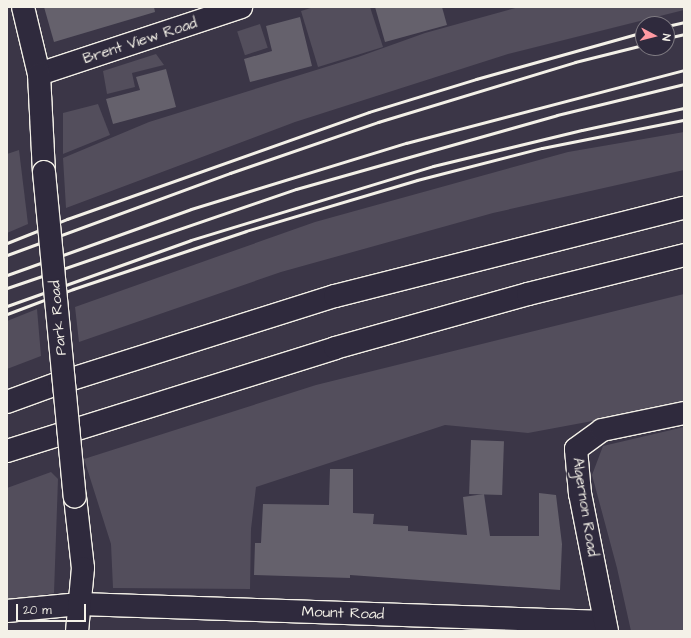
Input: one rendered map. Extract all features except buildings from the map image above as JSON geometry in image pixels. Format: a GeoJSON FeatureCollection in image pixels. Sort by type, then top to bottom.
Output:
{"type":"FeatureCollection","features":[{"type":"Feature","properties":{"kind":"main road","name":"Park Road"},"geometry":{"type":"LineString","coordinates":[[23,7],[39,74],[44,172],[83,568],[77,631]]}},
{"type":"Feature","properties":{"kind":"main road","name":"Brent View Road"},"geometry":{"type":"LineString","coordinates":[[39,74],[241,7]]}},
{"type":"Feature","properties":{"kind":"main road"},"geometry":{"type":"LineString","coordinates":[[7,402],[59,383],[335,296],[684,208]]}},
{"type":"Feature","properties":{"kind":"main road"},"geometry":{"type":"LineString","coordinates":[[7,451],[335,348],[528,294],[684,256]]}},
{"type":"Feature","properties":{"kind":"main road","name":"Algernon Road"},"geometry":{"type":"LineString","coordinates":[[606,627],[580,494],[576,449],[602,430],[684,413]]}},
{"type":"Feature","properties":{"kind":"main road","name":"Mount Road"},"geometry":{"type":"LineString","coordinates":[[7,611],[80,604],[606,627]]}},
{"type":"Feature","properties":{"kind":"shaded area"},"geometry":{"type":"Polygon","coordinates":[[[314,7],[370,7],[383,47],[318,67],[301,11],[314,7]]]}},
{"type":"Feature","properties":{"kind":"shaded area"},"geometry":{"type":"Polygon","coordinates":[[[519,7],[684,7],[684,10],[660,16],[635,16],[635,22],[508,54],[295,122],[66,208],[63,158],[149,122],[358,57],[425,33],[519,7]]]}},
{"type":"Feature","properties":{"kind":"shaded area"},"geometry":{"type":"Polygon","coordinates":[[[260,24],[268,48],[245,55],[237,31],[260,24]]]}},
{"type":"Feature","properties":{"kind":"shaded area"},"geometry":{"type":"Polygon","coordinates":[[[156,54],[164,65],[132,73],[135,87],[107,94],[103,71],[156,54]]]}},
{"type":"Feature","properties":{"kind":"shaded area"},"geometry":{"type":"Polygon","coordinates":[[[98,104],[110,135],[63,154],[63,113],[98,104]]]}},
{"type":"Feature","properties":{"kind":"shaded area"},"geometry":{"type":"Polygon","coordinates":[[[684,132],[684,170],[493,213],[281,272],[79,342],[75,307],[315,222],[568,152],[684,132]]]}},
{"type":"Feature","properties":{"kind":"shaded area"},"geometry":{"type":"Polygon","coordinates":[[[19,150],[28,224],[7,233],[7,154],[19,150]]]}},
{"type":"Feature","properties":{"kind":"shaded area"},"geometry":{"type":"Polygon","coordinates":[[[684,294],[684,404],[528,433],[445,425],[256,487],[251,529],[250,589],[113,588],[111,544],[84,459],[316,385],[684,294]]]}},
{"type":"Feature","properties":{"kind":"shaded area"},"geometry":{"type":"Polygon","coordinates":[[[37,309],[41,356],[7,369],[7,321],[37,309]]]}},
{"type":"Feature","properties":{"kind":"shaded area"},"geometry":{"type":"Polygon","coordinates":[[[684,427],[684,631],[631,631],[617,568],[592,475],[603,446],[684,427]]]}},
{"type":"Feature","properties":{"kind":"shaded area"},"geometry":{"type":"Polygon","coordinates":[[[51,472],[58,479],[54,593],[7,601],[7,488],[51,472]]]}},
{"type":"Feature","properties":{"kind":"railway"},"geometry":{"type":"LineString","coordinates":[[675,24],[684,22]]}},
{"type":"Feature","properties":{"kind":"railway"},"geometry":{"type":"LineString","coordinates":[[7,243],[67,219],[369,112],[476,79],[635,34]]}},
{"type":"Feature","properties":{"kind":"railway"},"geometry":{"type":"LineString","coordinates":[[675,36],[684,34]]}},
{"type":"Feature","properties":{"kind":"railway"},"geometry":{"type":"LineString","coordinates":[[7,255],[230,173],[378,122],[575,62],[635,47]]}},
{"type":"Feature","properties":{"kind":"railway"},"geometry":{"type":"LineString","coordinates":[[7,275],[191,209],[406,143],[684,70]]}},
{"type":"Feature","properties":{"kind":"railway"},"geometry":{"type":"LineString","coordinates":[[7,288],[296,189],[557,115],[684,84]]}},
{"type":"Feature","properties":{"kind":"railway"},"geometry":{"type":"LineString","coordinates":[[7,306],[191,240],[433,166],[582,130],[684,108]]}},
{"type":"Feature","properties":{"kind":"railway"},"geometry":{"type":"LineString","coordinates":[[7,314],[73,289],[246,231],[417,180],[542,148],[684,120]]}}]}
